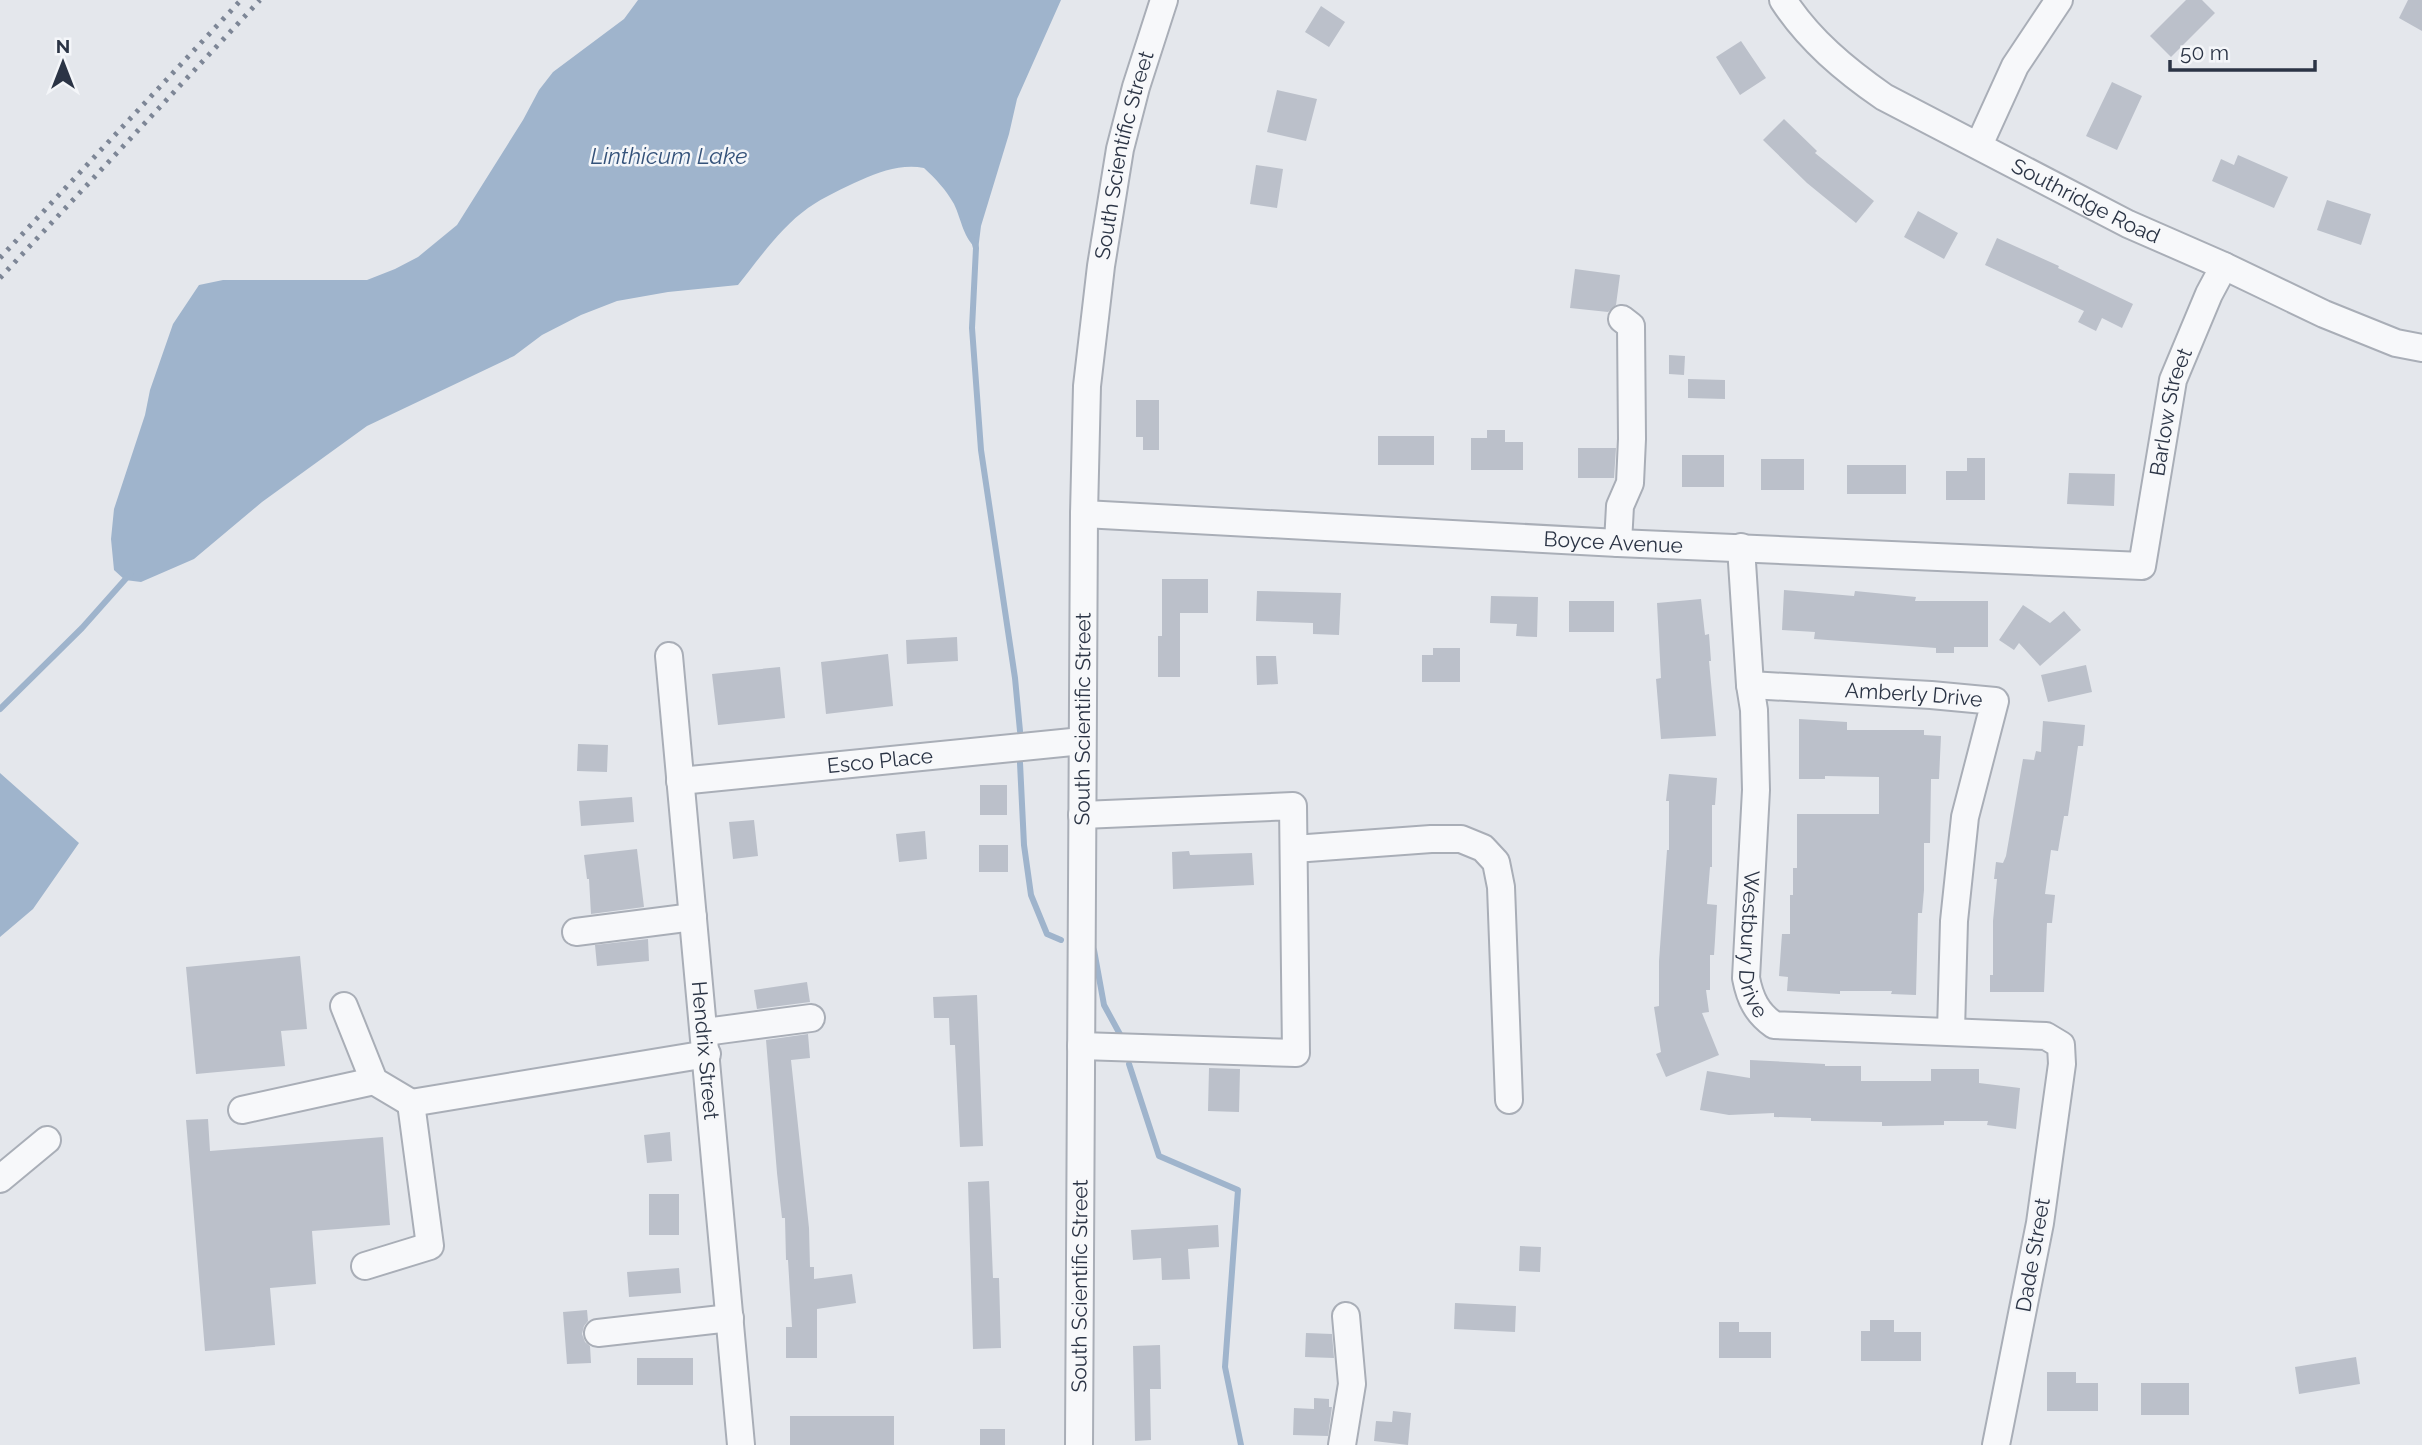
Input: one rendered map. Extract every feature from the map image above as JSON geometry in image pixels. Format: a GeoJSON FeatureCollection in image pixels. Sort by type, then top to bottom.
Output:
{"type":"FeatureCollection","features":[{"type":"Feature","properties":{"kind":"street","name":"South Scientific Street"},"geometry":{"type":"LineString","coordinates":[[1079,1445],[1087,386],[1101,265],[1119,149],[1164,0]]}},
{"type":"Feature","properties":{"kind":"street","name":"Southridge Road"},"geometry":{"type":"LineString","coordinates":[[1783,0],[1820,46],[1850,73],[1884,97],[2128,224],[2324,314],[2396,343],[2422,348]]}},
{"type":"Feature","properties":{"kind":"street"},"geometry":{"type":"LineString","coordinates":[[1979,145],[2015,66],[2059,0]]}},
{"type":"Feature","properties":{"kind":"street","name":"Barlow Street"},"geometry":{"type":"LineString","coordinates":[[2142,565],[2173,380],[2208,294],[2224,266]]}},
{"type":"Feature","properties":{"kind":"street"},"geometry":{"type":"LineString","coordinates":[[1618,542],[1620,506],[1630,483],[1632,439],[1631,326],[1622,319]]}},
{"type":"Feature","properties":{"kind":"street","name":"Boyce Avenue"},"geometry":{"type":"LineString","coordinates":[[1084,514],[1618,542],[2142,565]]}},
{"type":"Feature","properties":{"kind":"street","name":"Westbury Drive"},"geometry":{"type":"LineString","coordinates":[[1741,547],[1754,710],[1756,790],[1746,978],[1754,1005],[1765,1019],[1774,1025],[2046,1036],[2061,1045],[2063,1064]]}},
{"type":"Feature","properties":{"kind":"street","name":"Hendrix Street"},"geometry":{"type":"LineString","coordinates":[[669,656],[741,1445]]}},
{"type":"Feature","properties":{"kind":"street","name":"Amberly Drive"},"geometry":{"type":"LineString","coordinates":[[1750,685],[1995,701],[1965,817],[1955,921],[1951,1031]]}},
{"type":"Feature","properties":{"kind":"street","name":"Esco Place"},"geometry":{"type":"LineString","coordinates":[[680,781],[1083,741]]}},
{"type":"Feature","properties":{"kind":"street"},"geometry":{"type":"LineString","coordinates":[[1081,1046],[1296,1053],[1293,806],[1082,815]]}},
{"type":"Feature","properties":{"kind":"street"},"geometry":{"type":"LineString","coordinates":[[1294,849],[1461,839],[1483,848],[1496,862],[1501,887],[1509,1100]]}},
{"type":"Feature","properties":{"kind":"street"},"geometry":{"type":"LineString","coordinates":[[576,932],[693,918]]}},
{"type":"Feature","properties":{"kind":"street"},"geometry":{"type":"LineString","coordinates":[[344,1006],[374,1081],[411,1103],[706,1043],[811,1018]]}},
{"type":"Feature","properties":{"kind":"street","name":"Dade Street"},"geometry":{"type":"LineString","coordinates":[[1996,1445],[2040,1223],[2063,1064]]}},
{"type":"Feature","properties":{"kind":"street"},"geometry":{"type":"LineString","coordinates":[[242,1110],[374,1081]]}},
{"type":"Feature","properties":{"kind":"street"},"geometry":{"type":"LineString","coordinates":[[365,1266],[430,1246],[411,1103]]}},
{"type":"Feature","properties":{"kind":"street"},"geometry":{"type":"LineString","coordinates":[[0,1179],[47,1140]]}},
{"type":"Feature","properties":{"kind":"street"},"geometry":{"type":"LineString","coordinates":[[1342,1445],[1352,1384],[1346,1316]]}},
{"type":"Feature","properties":{"kind":"street"},"geometry":{"type":"LineString","coordinates":[[598,1334],[730,1318]]}},
{"type":"Feature","properties":{"kind":"water","name":"Linthicum Lake"},"geometry":{"type":"Polygon","coordinates":[[[638,0],[1061,0],[1017,99],[981,226],[978,250],[966,235],[951,199],[924,168],[884,171],[847,186],[808,208],[770,244],[738,285],[668,292],[617,301],[581,315],[542,335],[514,356],[367,426],[262,502],[194,559],[141,582],[125,580],[114,570],[111,539],[114,509],[173,324],[199,285],[223,280],[367,280],[418,257],[457,225],[539,90],[553,72],[624,19],[638,0]]]}},
{"type":"Feature","properties":{"kind":"water"},"geometry":{"type":"Polygon","coordinates":[[[0,773],[79,843],[33,909],[0,937],[0,773]]]}},
{"type":"Feature","properties":{"kind":"building"},"geometry":{"type":"Polygon","coordinates":[[[2186,0],[2202,0],[2215,13],[2171,57],[2150,36],[2186,0]]]}},
{"type":"Feature","properties":{"kind":"building"},"geometry":{"type":"Polygon","coordinates":[[[2408,0],[2422,0],[2422,31],[2399,18],[2408,0]]]}},
{"type":"Feature","properties":{"kind":"building"},"geometry":{"type":"Polygon","coordinates":[[[1321,6],[1345,22],[1329,47],[1305,32],[1321,6]]]}},
{"type":"Feature","properties":{"kind":"building"},"geometry":{"type":"Polygon","coordinates":[[[1741,41],[1766,78],[1740,95],[1716,57],[1741,41]]]}},
{"type":"Feature","properties":{"kind":"building"},"geometry":{"type":"Polygon","coordinates":[[[2112,82],[2142,96],[2117,150],[2086,136],[2112,82]]]}},
{"type":"Feature","properties":{"kind":"building"},"geometry":{"type":"Polygon","coordinates":[[[1277,90],[1317,99],[1306,141],[1267,132],[1277,90]]]}},
{"type":"Feature","properties":{"kind":"building"},"geometry":{"type":"Polygon","coordinates":[[[1784,119],[1817,151],[1815,153],[1874,201],[1856,223],[1807,183],[1763,140],[1784,119]]]}},
{"type":"Feature","properties":{"kind":"building"},"geometry":{"type":"Polygon","coordinates":[[[2238,155],[2288,177],[2274,208],[2212,181],[2221,159],[2234,165],[2238,155]]]}},
{"type":"Feature","properties":{"kind":"building"},"geometry":{"type":"Polygon","coordinates":[[[1256,165],[1283,169],[1277,208],[1250,204],[1256,165]]]}},
{"type":"Feature","properties":{"kind":"building"},"geometry":{"type":"Polygon","coordinates":[[[2327,200],[2371,214],[2361,245],[2317,230],[2327,200]]]}},
{"type":"Feature","properties":{"kind":"building"},"geometry":{"type":"Polygon","coordinates":[[[1918,211],[1958,233],[1944,259],[1904,237],[1918,211]]]}},
{"type":"Feature","properties":{"kind":"building"},"geometry":{"type":"Polygon","coordinates":[[[1997,238],[2133,304],[2122,328],[2102,318],[2096,331],[2078,322],[2084,311],[1985,265],[1997,238]]]}},
{"type":"Feature","properties":{"kind":"building"},"geometry":{"type":"Polygon","coordinates":[[[1575,269],[1620,275],[1616,305],[1608,312],[1570,308],[1575,269]]]}},
{"type":"Feature","properties":{"kind":"building"},"geometry":{"type":"Polygon","coordinates":[[[1669,355],[1685,356],[1684,375],[1669,374],[1669,355]]]}},
{"type":"Feature","properties":{"kind":"building"},"geometry":{"type":"Polygon","coordinates":[[[1688,379],[1725,380],[1725,399],[1688,398],[1688,379]]]}},
{"type":"Feature","properties":{"kind":"building"},"geometry":{"type":"Polygon","coordinates":[[[1136,400],[1159,400],[1159,450],[1143,450],[1143,437],[1136,437],[1136,400]]]}},
{"type":"Feature","properties":{"kind":"building"},"geometry":{"type":"Polygon","coordinates":[[[1487,430],[1505,430],[1505,442],[1523,442],[1523,470],[1471,470],[1471,438],[1487,438],[1487,430]]]}},
{"type":"Feature","properties":{"kind":"building"},"geometry":{"type":"Polygon","coordinates":[[[1378,436],[1434,436],[1434,465],[1378,465],[1378,436]]]}},
{"type":"Feature","properties":{"kind":"building"},"geometry":{"type":"Polygon","coordinates":[[[1578,448],[1616,448],[1614,478],[1578,478],[1578,448]]]}},
{"type":"Feature","properties":{"kind":"building"},"geometry":{"type":"Polygon","coordinates":[[[1682,455],[1724,455],[1724,487],[1682,487],[1682,455]]]}},
{"type":"Feature","properties":{"kind":"building"},"geometry":{"type":"Polygon","coordinates":[[[1967,458],[1985,458],[1985,500],[1946,500],[1946,471],[1967,471],[1967,458]]]}},
{"type":"Feature","properties":{"kind":"building"},"geometry":{"type":"Polygon","coordinates":[[[1761,459],[1804,459],[1804,490],[1761,490],[1761,459]]]}},
{"type":"Feature","properties":{"kind":"building"},"geometry":{"type":"Polygon","coordinates":[[[1847,465],[1906,465],[1906,494],[1847,494],[1847,465]]]}},
{"type":"Feature","properties":{"kind":"building"},"geometry":{"type":"Polygon","coordinates":[[[2069,473],[2115,474],[2114,506],[2067,504],[2069,473]]]}},
{"type":"Feature","properties":{"kind":"building"},"geometry":{"type":"Polygon","coordinates":[[[1162,579],[1208,579],[1208,613],[1180,613],[1180,677],[1158,677],[1158,636],[1162,636],[1162,579]]]}},
{"type":"Feature","properties":{"kind":"building"},"geometry":{"type":"Polygon","coordinates":[[[1784,590],[1854,596],[1855,591],[1916,597],[1915,601],[1988,601],[1988,647],[1954,647],[1954,653],[1936,653],[1936,648],[1814,639],[1815,632],[1782,630],[1784,590]]]}},
{"type":"Feature","properties":{"kind":"building"},"geometry":{"type":"Polygon","coordinates":[[[1257,591],[1341,593],[1339,635],[1313,634],[1313,623],[1256,621],[1257,591]]]}},
{"type":"Feature","properties":{"kind":"building"},"geometry":{"type":"Polygon","coordinates":[[[1491,596],[1538,597],[1537,637],[1516,636],[1517,624],[1490,623],[1491,596]]]}},
{"type":"Feature","properties":{"kind":"building"},"geometry":{"type":"Polygon","coordinates":[[[1701,599],[1705,635],[1709,634],[1716,736],[1661,739],[1656,679],[1661,678],[1657,603],[1701,599]]]}},
{"type":"Feature","properties":{"kind":"building"},"geometry":{"type":"Polygon","coordinates":[[[1569,601],[1614,601],[1614,632],[1569,632],[1569,601]]]}},
{"type":"Feature","properties":{"kind":"building"},"geometry":{"type":"Polygon","coordinates":[[[2023,605],[2050,623],[2064,611],[2081,630],[2040,666],[2019,643],[2014,650],[1999,640],[2023,605]]]}},
{"type":"Feature","properties":{"kind":"building"},"geometry":{"type":"Polygon","coordinates":[[[957,637],[958,661],[907,664],[906,640],[957,637]]]}},
{"type":"Feature","properties":{"kind":"building"},"geometry":{"type":"Polygon","coordinates":[[[1433,648],[1460,648],[1460,682],[1422,682],[1422,655],[1433,655],[1433,648]]]}},
{"type":"Feature","properties":{"kind":"building"},"geometry":{"type":"Polygon","coordinates":[[[888,654],[893,706],[826,714],[821,662],[888,654]]]}},
{"type":"Feature","properties":{"kind":"building"},"geometry":{"type":"Polygon","coordinates":[[[1256,656],[1276,656],[1278,684],[1257,685],[1256,656]]]}},
{"type":"Feature","properties":{"kind":"building"},"geometry":{"type":"Polygon","coordinates":[[[2086,665],[2092,692],[2048,702],[2041,675],[2086,665]]]}},
{"type":"Feature","properties":{"kind":"building"},"geometry":{"type":"Polygon","coordinates":[[[780,667],[785,718],[718,725],[712,674],[780,667]]]}},
{"type":"Feature","properties":{"kind":"building"},"geometry":{"type":"Polygon","coordinates":[[[1799,719],[1847,722],[1847,730],[1924,730],[1924,735],[1941,736],[1939,779],[1931,779],[1930,843],[1924,843],[1924,890],[1922,913],[1918,913],[1916,995],[1891,994],[1892,991],[1840,991],[1840,994],[1787,991],[1788,977],[1779,976],[1782,934],[1790,934],[1790,895],[1793,895],[1793,868],[1797,868],[1797,814],[1879,814],[1879,777],[1825,776],[1825,779],[1799,779],[1799,719]]]}},
{"type":"Feature","properties":{"kind":"building"},"geometry":{"type":"Polygon","coordinates":[[[2043,721],[2085,725],[2083,746],[2078,746],[2068,816],[2064,816],[2058,851],[2051,850],[2045,894],[2055,895],[2052,923],[2047,923],[2044,992],[1990,992],[1990,975],[1993,975],[1996,862],[2003,863],[2006,856],[2023,759],[2034,760],[2036,751],[2041,752],[2043,721]]]}},
{"type":"Feature","properties":{"kind":"building"},"geometry":{"type":"Polygon","coordinates":[[[578,744],[608,745],[607,772],[577,771],[578,744]]]}},
{"type":"Feature","properties":{"kind":"building"},"geometry":{"type":"Polygon","coordinates":[[[1669,774],[1717,778],[1715,805],[1712,805],[1712,867],[1707,904],[1717,905],[1715,940],[1714,955],[1710,955],[1710,990],[1706,990],[1709,1012],[1702,1013],[1719,1055],[1666,1077],[1656,1054],[1661,1052],[1654,1007],[1659,1006],[1659,961],[1669,850],[1669,801],[1666,801],[1669,774]]]}},
{"type":"Feature","properties":{"kind":"building"},"geometry":{"type":"Polygon","coordinates":[[[980,785],[1007,785],[1007,815],[980,815],[980,785]]]}},
{"type":"Feature","properties":{"kind":"building"},"geometry":{"type":"Polygon","coordinates":[[[632,797],[634,822],[581,826],[579,801],[632,797]]]}},
{"type":"Feature","properties":{"kind":"building"},"geometry":{"type":"Polygon","coordinates":[[[754,820],[758,856],[733,859],[729,822],[754,820]]]}},
{"type":"Feature","properties":{"kind":"building"},"geometry":{"type":"Polygon","coordinates":[[[925,831],[927,859],[899,862],[896,834],[925,831]]]}},
{"type":"Feature","properties":{"kind":"building"},"geometry":{"type":"Polygon","coordinates":[[[979,845],[1008,845],[1008,872],[979,872],[979,845]]]}},
{"type":"Feature","properties":{"kind":"building"},"geometry":{"type":"Polygon","coordinates":[[[637,849],[644,907],[591,914],[589,879],[584,855],[637,849]]]}},
{"type":"Feature","properties":{"kind":"building"},"geometry":{"type":"Polygon","coordinates":[[[1189,851],[1190,855],[1252,853],[1254,885],[1173,889],[1172,852],[1189,851]]]}},
{"type":"Feature","properties":{"kind":"building"},"geometry":{"type":"Polygon","coordinates":[[[648,939],[649,961],[597,966],[595,945],[648,939]]]}},
{"type":"Feature","properties":{"kind":"building"},"geometry":{"type":"Polygon","coordinates":[[[300,956],[307,1029],[281,1031],[285,1066],[196,1074],[186,967],[300,956]]]}},
{"type":"Feature","properties":{"kind":"building"},"geometry":{"type":"Polygon","coordinates":[[[807,982],[810,1002],[757,1009],[754,990],[807,982]]]}},
{"type":"Feature","properties":{"kind":"building"},"geometry":{"type":"Polygon","coordinates":[[[977,995],[983,1146],[960,1147],[955,1045],[950,1045],[949,1018],[934,1018],[933,997],[977,995]]]}},
{"type":"Feature","properties":{"kind":"building"},"geometry":{"type":"Polygon","coordinates":[[[808,1034],[810,1058],[791,1060],[809,1228],[810,1267],[814,1267],[814,1279],[852,1274],[856,1303],[817,1309],[817,1358],[786,1358],[786,1327],[792,1327],[788,1260],[785,1218],[782,1218],[777,1173],[766,1040],[808,1034]]]}},
{"type":"Feature","properties":{"kind":"building"},"geometry":{"type":"Polygon","coordinates":[[[1750,1060],[1861,1066],[1861,1081],[1931,1081],[1931,1069],[1979,1069],[1979,1083],[2020,1088],[2016,1129],[1987,1125],[1988,1121],[1882,1126],[1882,1122],[1811,1121],[1811,1118],[1774,1117],[1774,1113],[1729,1115],[1700,1110],[1707,1071],[1750,1078],[1750,1060]]]}},
{"type":"Feature","properties":{"kind":"building"},"geometry":{"type":"Polygon","coordinates":[[[1209,1068],[1240,1069],[1239,1112],[1208,1111],[1209,1068]]]}},
{"type":"Feature","properties":{"kind":"building"},"geometry":{"type":"Polygon","coordinates":[[[208,1119],[210,1151],[383,1137],[390,1225],[312,1231],[316,1284],[270,1288],[275,1345],[205,1351],[186,1120],[208,1119]]]}},
{"type":"Feature","properties":{"kind":"building"},"geometry":{"type":"Polygon","coordinates":[[[670,1132],[672,1161],[647,1163],[644,1135],[670,1132]]]}},
{"type":"Feature","properties":{"kind":"building"},"geometry":{"type":"Polygon","coordinates":[[[989,1181],[993,1278],[999,1278],[1001,1348],[973,1349],[968,1182],[989,1181]]]}},
{"type":"Feature","properties":{"kind":"building"},"geometry":{"type":"Polygon","coordinates":[[[649,1194],[679,1194],[679,1235],[649,1235],[649,1194]]]}},
{"type":"Feature","properties":{"kind":"building"},"geometry":{"type":"Polygon","coordinates":[[[1218,1225],[1219,1247],[1188,1249],[1190,1279],[1162,1280],[1161,1258],[1133,1260],[1131,1230],[1218,1225]]]}},
{"type":"Feature","properties":{"kind":"building"},"geometry":{"type":"Polygon","coordinates":[[[1520,1246],[1541,1247],[1540,1272],[1519,1271],[1520,1246]]]}},
{"type":"Feature","properties":{"kind":"building"},"geometry":{"type":"Polygon","coordinates":[[[679,1268],[681,1293],[629,1297],[627,1272],[679,1268]]]}},
{"type":"Feature","properties":{"kind":"building"},"geometry":{"type":"Polygon","coordinates":[[[1455,1303],[1516,1306],[1515,1332],[1454,1329],[1455,1303]]]}},
{"type":"Feature","properties":{"kind":"building"},"geometry":{"type":"Polygon","coordinates":[[[587,1310],[588,1321],[582,1334],[590,1346],[591,1363],[567,1364],[563,1312],[587,1310]]]}},
{"type":"Feature","properties":{"kind":"building"},"geometry":{"type":"Polygon","coordinates":[[[1870,1320],[1894,1320],[1894,1332],[1921,1332],[1921,1361],[1861,1361],[1861,1331],[1870,1331],[1870,1320]]]}},
{"type":"Feature","properties":{"kind":"building"},"geometry":{"type":"Polygon","coordinates":[[[1719,1322],[1739,1322],[1739,1332],[1771,1332],[1771,1358],[1719,1358],[1719,1322]]]}},
{"type":"Feature","properties":{"kind":"building"},"geometry":{"type":"Polygon","coordinates":[[[1306,1333],[1332,1334],[1334,1358],[1305,1357],[1306,1333]]]}},
{"type":"Feature","properties":{"kind":"building"},"geometry":{"type":"Polygon","coordinates":[[[1160,1345],[1161,1389],[1150,1389],[1151,1440],[1135,1441],[1133,1346],[1160,1345]]]}},
{"type":"Feature","properties":{"kind":"building"},"geometry":{"type":"Polygon","coordinates":[[[2356,1357],[2360,1384],[2299,1394],[2295,1367],[2356,1357]]]}},
{"type":"Feature","properties":{"kind":"building"},"geometry":{"type":"Polygon","coordinates":[[[637,1358],[693,1358],[693,1385],[637,1385],[637,1358]]]}},
{"type":"Feature","properties":{"kind":"building"},"geometry":{"type":"Polygon","coordinates":[[[2047,1372],[2076,1372],[2076,1383],[2098,1383],[2098,1411],[2047,1411],[2047,1372]]]}},
{"type":"Feature","properties":{"kind":"building"},"geometry":{"type":"Polygon","coordinates":[[[2141,1383],[2189,1383],[2189,1415],[2141,1415],[2141,1383]]]}},
{"type":"Feature","properties":{"kind":"building"},"geometry":{"type":"Polygon","coordinates":[[[1314,1398],[1329,1399],[1329,1407],[1332,1407],[1328,1436],[1293,1435],[1294,1408],[1314,1409],[1314,1398]]]}},
{"type":"Feature","properties":{"kind":"building"},"geometry":{"type":"Polygon","coordinates":[[[1393,1411],[1411,1413],[1408,1445],[1374,1441],[1376,1421],[1392,1422],[1393,1411]]]}},
{"type":"Feature","properties":{"kind":"building"},"geometry":{"type":"Polygon","coordinates":[[[790,1416],[894,1416],[894,1445],[790,1445],[790,1416]]]}},
{"type":"Feature","properties":{"kind":"building"},"geometry":{"type":"Polygon","coordinates":[[[980,1429],[1005,1429],[1005,1445],[980,1445],[980,1429]]]}},
{"type":"Feature","properties":{"kind":"waterway"},"geometry":{"type":"LineString","coordinates":[[974,240],[976,248],[972,328],[981,450],[1015,678],[1020,731]]}},
{"type":"Feature","properties":{"kind":"waterway"},"geometry":{"type":"LineString","coordinates":[[0,709],[82,628],[130,574]]}},
{"type":"Feature","properties":{"kind":"waterway"},"geometry":{"type":"LineString","coordinates":[[1020,763],[1024,845],[1031,895],[1047,934],[1061,940]]}},
{"type":"Feature","properties":{"kind":"waterway"},"geometry":{"type":"LineString","coordinates":[[1094,950],[1104,1005],[1122,1038]]}},
{"type":"Feature","properties":{"kind":"waterway"},"geometry":{"type":"LineString","coordinates":[[1129,1064],[1159,1156],[1238,1190],[1225,1367],[1241,1445]]}},
{"type":"Feature","properties":{"kind":"railway"},"geometry":{"type":"LineString","coordinates":[[0,258],[241,0]]}},
{"type":"Feature","properties":{"kind":"railway"},"geometry":{"type":"LineString","coordinates":[[0,278],[260,0]]}}]}
